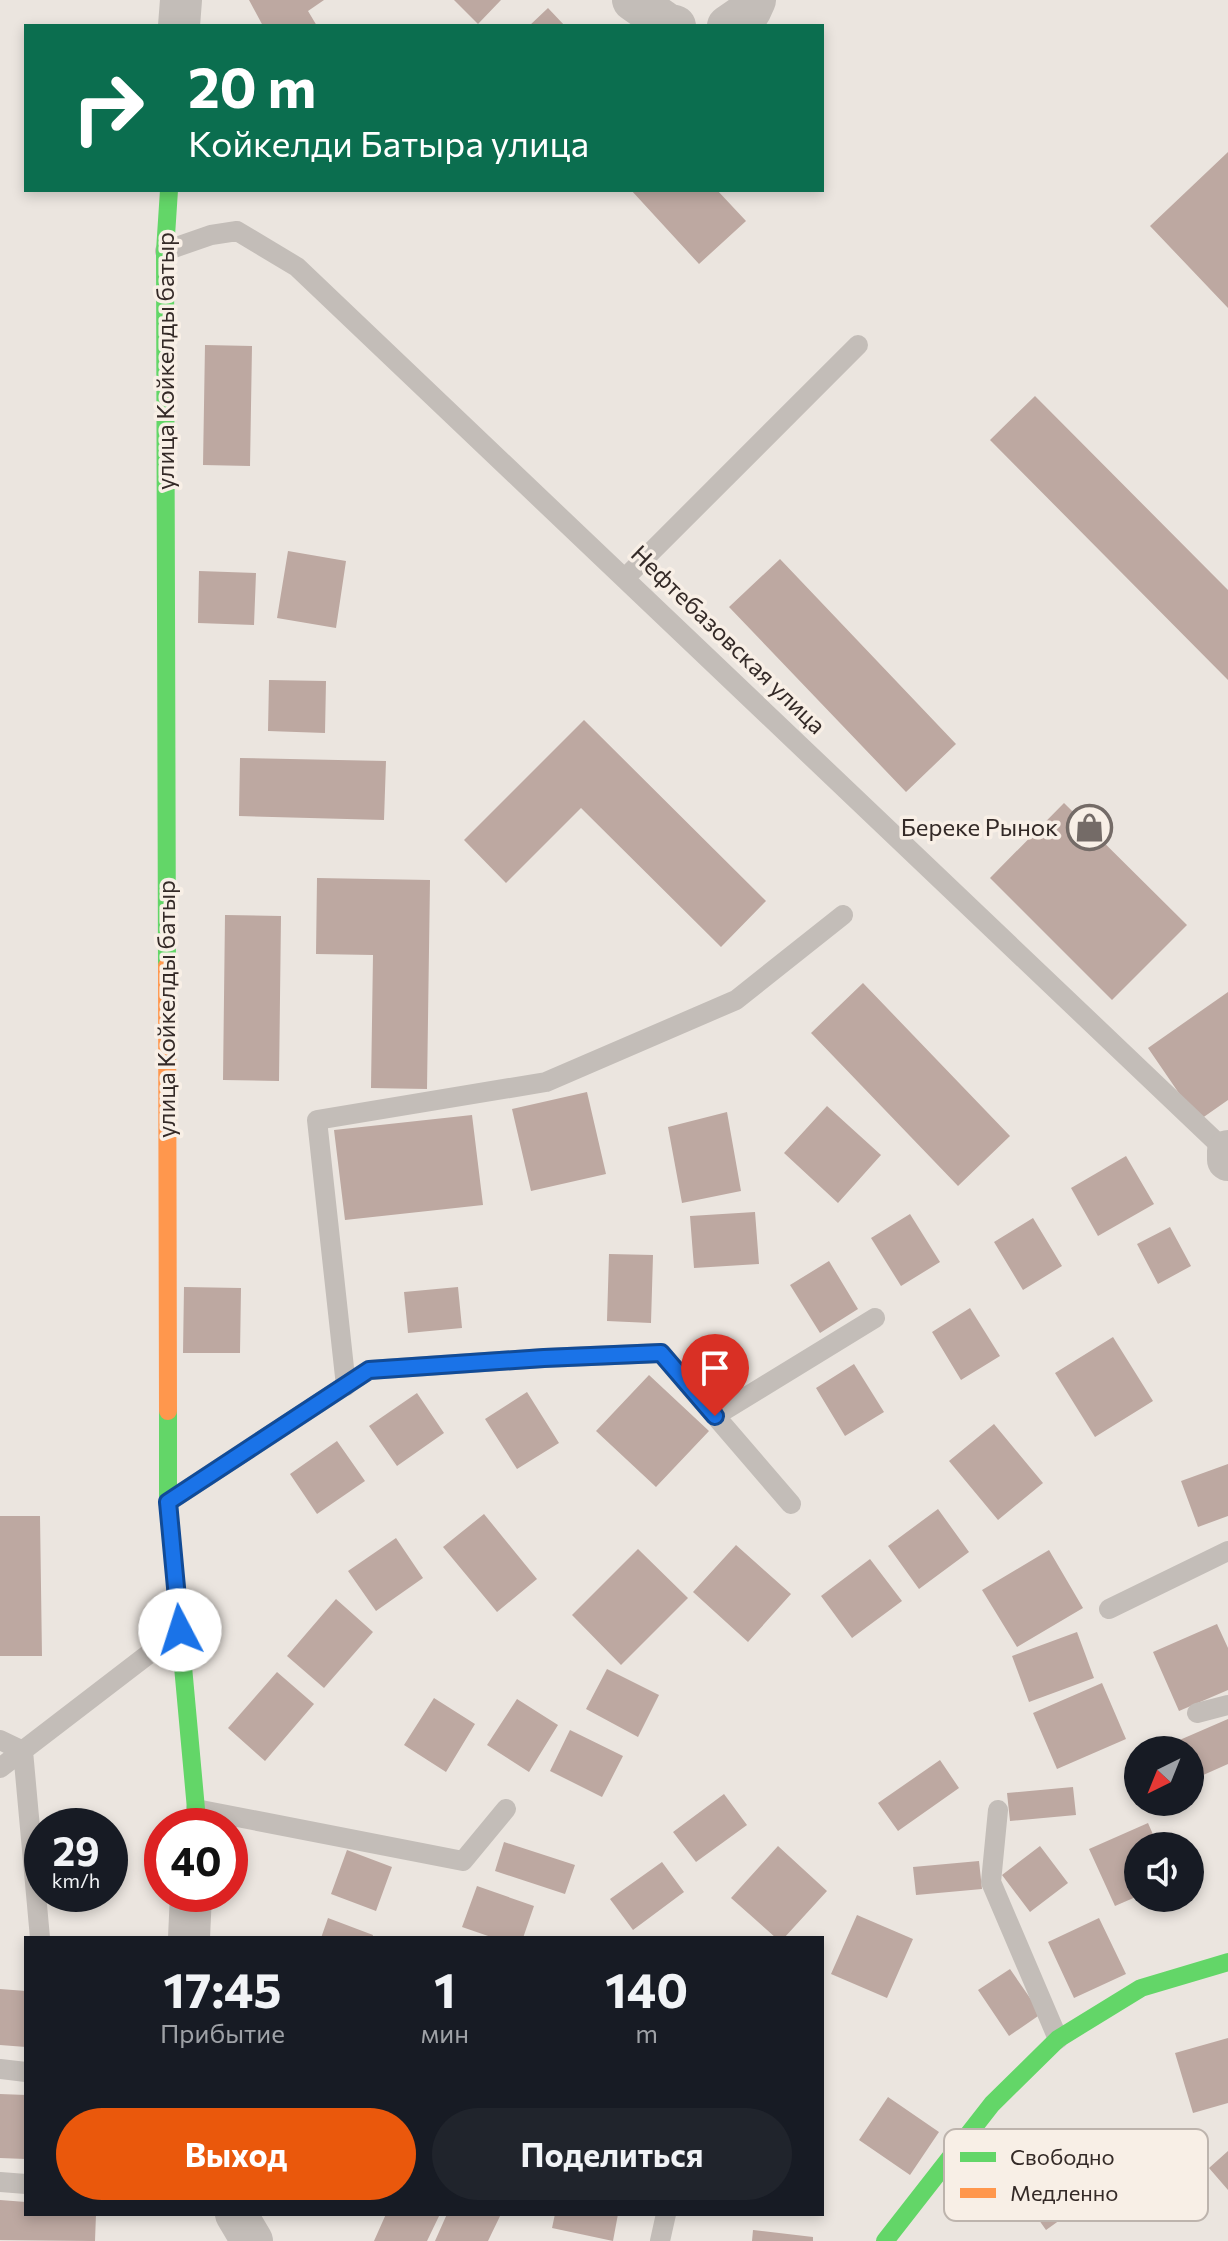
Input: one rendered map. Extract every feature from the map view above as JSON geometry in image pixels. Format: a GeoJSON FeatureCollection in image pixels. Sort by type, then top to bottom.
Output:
{"type":"FeatureCollection","features":[{"type":"Feature","properties":{"kind":"street"},"geometry":{"type":"LineString","coordinates":[[179,24],[181,0]]}},
{"type":"Feature","properties":{"kind":"street"},"geometry":{"type":"LineString","coordinates":[[633,0],[667,24]]}},
{"type":"Feature","properties":{"kind":"street"},"geometry":{"type":"LineString","coordinates":[[731,24],[750,11],[755,0]]}},
{"type":"Feature","properties":{"kind":"street","name":"улица Койкелды батыр"},"geometry":{"type":"LineString","coordinates":[[169,192],[165,251],[168,1502],[195,1808]]}},
{"type":"Feature","properties":{"kind":"street"},"geometry":{"type":"LineString","coordinates":[[189,1936],[190,1912]]}},
{"type":"Feature","properties":{"kind":"street"},"geometry":{"type":"LineString","coordinates":[[972,2129],[992,2104],[1058,2039],[1141,1988],[1228,1962]]}},
{"type":"Feature","properties":{"kind":"street"},"geometry":{"type":"LineString","coordinates":[[885,2241],[944,2165]]}},
{"type":"Feature","properties":{"kind":"street"},"geometry":{"type":"LineString","coordinates":[[237,2216],[252,2241]]}},
{"type":"Feature","properties":{"kind":"lane","name":"Нефтебазовская улица"},"geometry":{"type":"LineString","coordinates":[[165,251],[211,235],[237,231],[297,267],[1228,1154]]}},
{"type":"Feature","properties":{"kind":"lane"},"geometry":{"type":"LineString","coordinates":[[625,578],[858,345]]}},
{"type":"Feature","properties":{"kind":"lane"},"geometry":{"type":"LineString","coordinates":[[346,1386],[317,1120],[546,1082],[736,1000],[843,915]]}},
{"type":"Feature","properties":{"kind":"lane"},"geometry":{"type":"LineString","coordinates":[[715,1416],[875,1318]]}},
{"type":"Feature","properties":{"kind":"lane"},"geometry":{"type":"LineString","coordinates":[[168,1502],[369,1370],[661,1353],[791,1504]]}},
{"type":"Feature","properties":{"kind":"lane"},"geometry":{"type":"LineString","coordinates":[[1109,1609],[1228,1551]]}},
{"type":"Feature","properties":{"kind":"lane"},"geometry":{"type":"LineString","coordinates":[[0,1768],[180,1630]]}},
{"type":"Feature","properties":{"kind":"lane"},"geometry":{"type":"LineString","coordinates":[[1197,1713],[1228,1705]]}},
{"type":"Feature","properties":{"kind":"lane"},"geometry":{"type":"LineString","coordinates":[[0,1740],[23,1751]]}},
{"type":"Feature","properties":{"kind":"lane"},"geometry":{"type":"LineString","coordinates":[[23,1751],[40,1936]]}},
{"type":"Feature","properties":{"kind":"lane"},"geometry":{"type":"LineString","coordinates":[[248,1826],[463,1861],[506,1809]]}},
{"type":"Feature","properties":{"kind":"lane"},"geometry":{"type":"LineString","coordinates":[[998,1810],[991,1882],[1058,2039]]}},
{"type":"Feature","properties":{"kind":"lane"},"geometry":{"type":"LineString","coordinates":[[0,2069],[24,2072]]}},
{"type":"Feature","properties":{"kind":"lane"},"geometry":{"type":"LineString","coordinates":[[0,2182],[24,2184]]}},
{"type":"Feature","properties":{"kind":"lane"},"geometry":{"type":"LineString","coordinates":[[660,2241],[666,2216]]}},
{"type":"Feature","properties":{"kind":"building"},"geometry":{"type":"Polygon","coordinates":[[[249,0],[324,0],[308,11],[316,24],[262,24],[249,0]]]}},
{"type":"Feature","properties":{"kind":"building"},"geometry":{"type":"Polygon","coordinates":[[[454,0],[501,0],[478,24],[454,0]]]}},
{"type":"Feature","properties":{"kind":"building"},"geometry":{"type":"Polygon","coordinates":[[[548,8],[563,24],[531,24],[548,8]]]}},
{"type":"Feature","properties":{"kind":"building"},"geometry":{"type":"Polygon","coordinates":[[[1228,152],[1228,308],[1150,226],[1228,152]]]}},
{"type":"Feature","properties":{"kind":"building"},"geometry":{"type":"Polygon","coordinates":[[[633,192],[719,192],[746,221],[699,264],[633,192]]]}},
{"type":"Feature","properties":{"kind":"building"},"geometry":{"type":"Polygon","coordinates":[[[205,345],[252,346],[250,466],[203,465],[205,345]]]}},
{"type":"Feature","properties":{"kind":"building"},"geometry":{"type":"Polygon","coordinates":[[[1035,396],[1228,590],[1228,680],[990,440],[1035,396]]]}},
{"type":"Feature","properties":{"kind":"building"},"geometry":{"type":"Polygon","coordinates":[[[288,551],[346,561],[336,628],[277,618],[288,551]]]}},
{"type":"Feature","properties":{"kind":"building"},"geometry":{"type":"Polygon","coordinates":[[[780,559],[956,744],[906,792],[729,607],[780,559]]]}},
{"type":"Feature","properties":{"kind":"building"},"geometry":{"type":"Polygon","coordinates":[[[199,571],[256,573],[254,625],[198,623],[199,571]]]}},
{"type":"Feature","properties":{"kind":"building"},"geometry":{"type":"Polygon","coordinates":[[[269,680],[326,681],[325,733],[268,731],[269,680]]]}},
{"type":"Feature","properties":{"kind":"building"},"geometry":{"type":"Polygon","coordinates":[[[584,720],[766,901],[721,947],[581,808],[506,883],[464,840],[584,720]]]}},
{"type":"Feature","properties":{"kind":"building"},"geometry":{"type":"Polygon","coordinates":[[[240,758],[386,761],[384,820],[239,816],[240,758]]]}},
{"type":"Feature","properties":{"kind":"building"},"geometry":{"type":"Polygon","coordinates":[[[1064,803],[1187,925],[1112,1000],[990,878],[1064,803]]]}},
{"type":"Feature","properties":{"kind":"building"},"geometry":{"type":"Polygon","coordinates":[[[317,878],[430,880],[427,1089],[371,1088],[373,955],[316,954],[317,878]]]}},
{"type":"Feature","properties":{"kind":"building"},"geometry":{"type":"Polygon","coordinates":[[[225,915],[281,916],[279,1081],[223,1080],[225,915]]]}},
{"type":"Feature","properties":{"kind":"building"},"geometry":{"type":"Polygon","coordinates":[[[863,983],[1010,1136],[958,1186],[811,1033],[863,983]]]}},
{"type":"Feature","properties":{"kind":"building"},"geometry":{"type":"Polygon","coordinates":[[[1228,992],[1228,1100],[1198,1121],[1148,1048],[1228,992]]]}},
{"type":"Feature","properties":{"kind":"building"},"geometry":{"type":"Polygon","coordinates":[[[587,1092],[606,1174],[531,1191],[512,1109],[587,1092]]]}},
{"type":"Feature","properties":{"kind":"building"},"geometry":{"type":"Polygon","coordinates":[[[827,1106],[881,1155],[838,1203],[784,1153],[827,1106]]]}},
{"type":"Feature","properties":{"kind":"building"},"geometry":{"type":"Polygon","coordinates":[[[727,1112],[741,1191],[682,1203],[668,1127],[727,1112]]]}},
{"type":"Feature","properties":{"kind":"building"},"geometry":{"type":"Polygon","coordinates":[[[472,1115],[483,1205],[345,1220],[334,1130],[472,1115]]]}},
{"type":"Feature","properties":{"kind":"building"},"geometry":{"type":"Polygon","coordinates":[[[1126,1156],[1154,1204],[1098,1236],[1071,1188],[1126,1156]]]}},
{"type":"Feature","properties":{"kind":"building"},"geometry":{"type":"Polygon","coordinates":[[[755,1212],[759,1264],[694,1268],[690,1216],[755,1212]]]}},
{"type":"Feature","properties":{"kind":"building"},"geometry":{"type":"Polygon","coordinates":[[[910,1214],[940,1262],[901,1286],[871,1238],[910,1214]]]}},
{"type":"Feature","properties":{"kind":"building"},"geometry":{"type":"Polygon","coordinates":[[[1033,1218],[1062,1266],[1023,1290],[994,1242],[1033,1218]]]}},
{"type":"Feature","properties":{"kind":"building"},"geometry":{"type":"Polygon","coordinates":[[[1170,1227],[1191,1266],[1158,1284],[1137,1244],[1170,1227]]]}},
{"type":"Feature","properties":{"kind":"building"},"geometry":{"type":"Polygon","coordinates":[[[609,1254],[653,1255],[651,1323],[607,1321],[609,1254]]]}},
{"type":"Feature","properties":{"kind":"building"},"geometry":{"type":"Polygon","coordinates":[[[829,1261],[858,1309],[820,1333],[790,1285],[829,1261]]]}},
{"type":"Feature","properties":{"kind":"building"},"geometry":{"type":"Polygon","coordinates":[[[184,1287],[241,1288],[240,1353],[183,1353],[184,1287]]]}},
{"type":"Feature","properties":{"kind":"building"},"geometry":{"type":"Polygon","coordinates":[[[458,1287],[462,1328],[408,1333],[404,1292],[458,1287]]]}},
{"type":"Feature","properties":{"kind":"building"},"geometry":{"type":"Polygon","coordinates":[[[970,1308],[1000,1356],[961,1380],[932,1332],[970,1308]]]}},
{"type":"Feature","properties":{"kind":"building"},"geometry":{"type":"Polygon","coordinates":[[[1113,1337],[1153,1401],[1095,1437],[1055,1373],[1113,1337]]]}},
{"type":"Feature","properties":{"kind":"building"},"geometry":{"type":"Polygon","coordinates":[[[854,1364],[884,1412],[845,1436],[816,1388],[854,1364]]]}},
{"type":"Feature","properties":{"kind":"building"},"geometry":{"type":"Polygon","coordinates":[[[649,1375],[709,1431],[656,1487],[596,1431],[649,1375]]]}},
{"type":"Feature","properties":{"kind":"building"},"geometry":{"type":"Polygon","coordinates":[[[527,1392],[559,1443],[517,1469],[485,1419],[527,1392]]]}},
{"type":"Feature","properties":{"kind":"building"},"geometry":{"type":"Polygon","coordinates":[[[417,1393],[444,1433],[397,1466],[369,1426],[417,1393]]]}},
{"type":"Feature","properties":{"kind":"building"},"geometry":{"type":"Polygon","coordinates":[[[994,1424],[1043,1483],[998,1520],[949,1461],[994,1424]]]}},
{"type":"Feature","properties":{"kind":"building"},"geometry":{"type":"Polygon","coordinates":[[[337,1441],[365,1481],[317,1514],[290,1474],[337,1441]]]}},
{"type":"Feature","properties":{"kind":"building"},"geometry":{"type":"Polygon","coordinates":[[[1228,1464],[1228,1516],[1198,1527],[1181,1481],[1228,1464]]]}},
{"type":"Feature","properties":{"kind":"building"},"geometry":{"type":"Polygon","coordinates":[[[938,1509],[969,1552],[919,1589],[888,1546],[938,1509]]]}},
{"type":"Feature","properties":{"kind":"building"},"geometry":{"type":"Polygon","coordinates":[[[484,1514],[537,1579],[497,1612],[443,1547],[484,1514]]]}},
{"type":"Feature","properties":{"kind":"building"},"geometry":{"type":"Polygon","coordinates":[[[0,1516],[40,1516],[42,1656],[0,1656],[0,1516]]]}},
{"type":"Feature","properties":{"kind":"building"},"geometry":{"type":"Polygon","coordinates":[[[396,1538],[423,1578],[376,1611],[348,1571],[396,1538]]]}},
{"type":"Feature","properties":{"kind":"building"},"geometry":{"type":"Polygon","coordinates":[[[736,1545],[791,1594],[748,1642],[693,1592],[736,1545]]]}},
{"type":"Feature","properties":{"kind":"building"},"geometry":{"type":"Polygon","coordinates":[[[638,1549],[688,1598],[621,1665],[572,1615],[638,1549]]]}},
{"type":"Feature","properties":{"kind":"building"},"geometry":{"type":"Polygon","coordinates":[[[1049,1550],[1083,1608],[1017,1647],[982,1590],[1049,1550]]]}},
{"type":"Feature","properties":{"kind":"building"},"geometry":{"type":"Polygon","coordinates":[[[870,1559],[902,1601],[852,1638],[821,1596],[870,1559]]]}},
{"type":"Feature","properties":{"kind":"building"},"geometry":{"type":"Polygon","coordinates":[[[336,1599],[373,1632],[324,1688],[287,1656],[336,1599]]]}},
{"type":"Feature","properties":{"kind":"building"},"geometry":{"type":"Polygon","coordinates":[[[1217,1624],[1228,1648],[1228,1690],[1179,1711],[1153,1652],[1217,1624]]]}},
{"type":"Feature","properties":{"kind":"building"},"geometry":{"type":"Polygon","coordinates":[[[1077,1632],[1094,1678],[1029,1702],[1012,1656],[1077,1632]]]}},
{"type":"Feature","properties":{"kind":"building"},"geometry":{"type":"Polygon","coordinates":[[[607,1669],[659,1695],[638,1737],[586,1709],[607,1669]]]}},
{"type":"Feature","properties":{"kind":"building"},"geometry":{"type":"Polygon","coordinates":[[[277,1672],[314,1704],[265,1761],[228,1728],[277,1672]]]}},
{"type":"Feature","properties":{"kind":"building"},"geometry":{"type":"Polygon","coordinates":[[[1102,1683],[1124,1740],[1057,1769],[1033,1713],[1102,1683]]]}},
{"type":"Feature","properties":{"kind":"building"},"geometry":{"type":"Polygon","coordinates":[[[434,1698],[475,1724],[446,1772],[404,1745],[434,1698]]]}},
{"type":"Feature","properties":{"kind":"building"},"geometry":{"type":"Polygon","coordinates":[[[517,1699],[558,1725],[529,1772],[487,1745],[517,1699]]]}},
{"type":"Feature","properties":{"kind":"building"},"geometry":{"type":"Polygon","coordinates":[[[1228,1719],[1228,1764],[1204,1775],[1204,1736],[1189,1736],[1228,1719]]]}},
{"type":"Feature","properties":{"kind":"building"},"geometry":{"type":"Polygon","coordinates":[[[570,1730],[623,1756],[602,1797],[550,1771],[570,1730]]]}},
{"type":"Feature","properties":{"kind":"building"},"geometry":{"type":"Polygon","coordinates":[[[940,1760],[959,1788],[898,1831],[878,1803],[940,1760]]]}},
{"type":"Feature","properties":{"kind":"building"},"geometry":{"type":"Polygon","coordinates":[[[1073,1787],[1076,1815],[1010,1821],[1007,1793],[1073,1787]]]}},
{"type":"Feature","properties":{"kind":"building"},"geometry":{"type":"Polygon","coordinates":[[[724,1794],[747,1825],[696,1862],[673,1832],[724,1794]]]}},
{"type":"Feature","properties":{"kind":"building"},"geometry":{"type":"Polygon","coordinates":[[[1148,1823],[1152,1832],[1128,1832],[1148,1823]]]}},
{"type":"Feature","properties":{"kind":"building"},"geometry":{"type":"Polygon","coordinates":[[[1124,1834],[1124,1902],[1115,1906],[1089,1849],[1124,1834]]]}},
{"type":"Feature","properties":{"kind":"building"},"geometry":{"type":"Polygon","coordinates":[[[504,1842],[575,1865],[565,1894],[495,1871],[504,1842]]]}},
{"type":"Feature","properties":{"kind":"building"},"geometry":{"type":"Polygon","coordinates":[[[778,1846],[827,1891],[786,1936],[774,1936],[731,1898],[778,1846]]]}},
{"type":"Feature","properties":{"kind":"building"},"geometry":{"type":"Polygon","coordinates":[[[1040,1846],[1068,1883],[1030,1912],[1002,1875],[1040,1846]]]}},
{"type":"Feature","properties":{"kind":"building"},"geometry":{"type":"Polygon","coordinates":[[[347,1850],[392,1867],[376,1911],[331,1894],[347,1850]]]}},
{"type":"Feature","properties":{"kind":"building"},"geometry":{"type":"Polygon","coordinates":[[[979,1861],[982,1889],[916,1895],[913,1867],[979,1861]]]}},
{"type":"Feature","properties":{"kind":"building"},"geometry":{"type":"Polygon","coordinates":[[[662,1862],[684,1892],[633,1930],[610,1899],[662,1862]]]}},
{"type":"Feature","properties":{"kind":"building"},"geometry":{"type":"Polygon","coordinates":[[[477,1886],[534,1906],[524,1936],[488,1936],[462,1927],[477,1886]]]}},
{"type":"Feature","properties":{"kind":"building"},"geometry":{"type":"Polygon","coordinates":[[[857,1915],[913,1939],[887,1998],[831,1974],[857,1915]]]}},
{"type":"Feature","properties":{"kind":"building"},"geometry":{"type":"Polygon","coordinates":[[[328,1918],[373,1935],[373,1936],[322,1936],[328,1918]]]}},
{"type":"Feature","properties":{"kind":"building"},"geometry":{"type":"Polygon","coordinates":[[[1099,1918],[1126,1974],[1074,1998],[1048,1942],[1099,1918]]]}},
{"type":"Feature","properties":{"kind":"building"},"geometry":{"type":"Polygon","coordinates":[[[1010,1969],[1041,2014],[1009,2036],[978,1990],[1010,1969]]]}},
{"type":"Feature","properties":{"kind":"building"},"geometry":{"type":"Polygon","coordinates":[[[0,1989],[24,1991],[24,2047],[0,2045],[0,1989]]]}},
{"type":"Feature","properties":{"kind":"building"},"geometry":{"type":"Polygon","coordinates":[[[1228,2038],[1228,2103],[1193,2113],[1175,2053],[1228,2038]]]}},
{"type":"Feature","properties":{"kind":"building"},"geometry":{"type":"Polygon","coordinates":[[[0,2094],[24,2095],[24,2159],[0,2158],[0,2094]]]}},
{"type":"Feature","properties":{"kind":"building"},"geometry":{"type":"Polygon","coordinates":[[[888,2097],[939,2132],[910,2175],[859,2140],[888,2097]]]}},
{"type":"Feature","properties":{"kind":"building"},"geometry":{"type":"Polygon","coordinates":[[[1228,2151],[1228,2190],[1209,2168],[1228,2151]]]}},
{"type":"Feature","properties":{"kind":"building"},"geometry":{"type":"Polygon","coordinates":[[[0,2200],[24,2202],[24,2216],[96,2216],[95,2241],[0,2240],[0,2200]]]}},
{"type":"Feature","properties":{"kind":"building"},"geometry":{"type":"Polygon","coordinates":[[[385,2216],[439,2216],[427,2241],[374,2241],[385,2216]]]}},
{"type":"Feature","properties":{"kind":"building"},"geometry":{"type":"Polygon","coordinates":[[[446,2216],[500,2216],[488,2241],[435,2241],[446,2216]]]}},
{"type":"Feature","properties":{"kind":"building"},"geometry":{"type":"Polygon","coordinates":[[[555,2216],[618,2216],[613,2241],[552,2228],[555,2216]]]}},
{"type":"Feature","properties":{"kind":"building"},"geometry":{"type":"Polygon","coordinates":[[[1040,2221],[1059,2221],[1046,2230],[1040,2221]]]}},
{"type":"Feature","properties":{"kind":"building"},"geometry":{"type":"Polygon","coordinates":[[[753,2230],[813,2237],[813,2241],[752,2241],[753,2230]]]}},
{"type":"Feature","properties":{"kind":"traffic: fast"},"geometry":{"type":"LineString","coordinates":[[167,966],[165,251],[169,192]]}},
{"type":"Feature","properties":{"kind":"traffic: fast"},"geometry":{"type":"LineString","coordinates":[[168,1411],[168,1502],[196,1808]]}},
{"type":"Feature","properties":{"kind":"traffic: fast"},"geometry":{"type":"LineString","coordinates":[[972,2129],[992,2104],[1058,2039],[1141,1988],[1228,1962]]}},
{"type":"Feature","properties":{"kind":"traffic: fast"},"geometry":{"type":"LineString","coordinates":[[885,2241],[944,2165]]}},
{"type":"Feature","properties":{"kind":"traffic: slow"},"geometry":{"type":"LineString","coordinates":[[167,966],[168,1411]]}},
{"type":"Feature","properties":{"kind":"place","name":"Береке Рынок"},"geometry":{"type":"Point","coordinates":[1089,828]}},
{"type":"Feature","properties":{"kind":"route"},"geometry":{"type":"LineString","coordinates":[[180,1630],[168,1502],[369,1370],[661,1353],[715,1416]]}}]}
